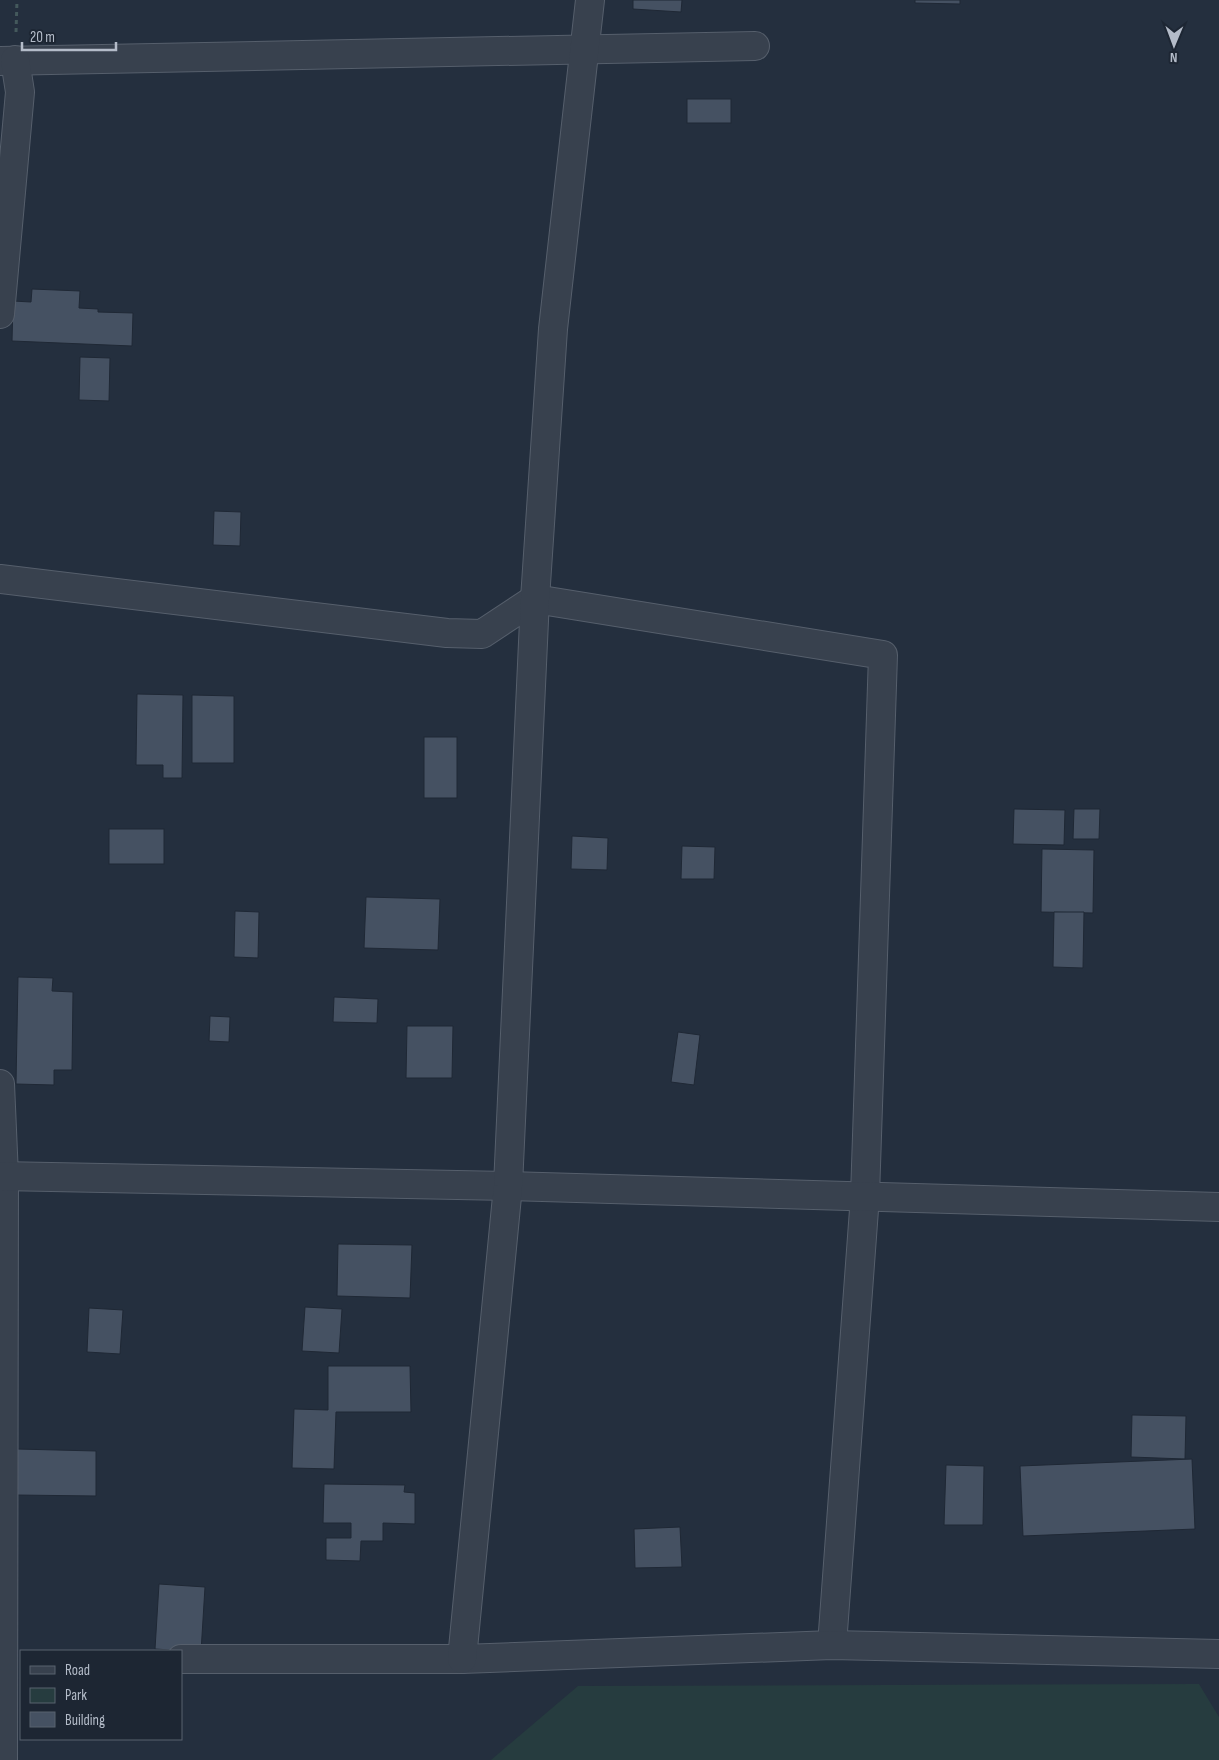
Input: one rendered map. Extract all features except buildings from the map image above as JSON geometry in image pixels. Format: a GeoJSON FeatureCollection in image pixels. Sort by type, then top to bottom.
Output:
{"type":"FeatureCollection","features":[{"type":"Feature","properties":{"kind":"street"},"geometry":{"type":"LineString","coordinates":[[462,1659],[508,1186],[535,599],[553,328],[590,0]]}},
{"type":"Feature","properties":{"kind":"street"},"geometry":{"type":"LineString","coordinates":[[0,314],[20,92],[8,61],[755,46]]}},
{"type":"Feature","properties":{"kind":"street"},"geometry":{"type":"LineString","coordinates":[[0,580],[447,633],[482,634],[535,599],[883,655],[865,1196],[832,1645]]}},
{"type":"Feature","properties":{"kind":"street"},"geometry":{"type":"LineString","coordinates":[[0,1084],[13,1658],[3,1760]]}},
{"type":"Feature","properties":{"kind":"street"},"geometry":{"type":"LineString","coordinates":[[2,1176],[508,1186],[1219,1207]]}},
{"type":"Feature","properties":{"kind":"street"},"geometry":{"type":"LineString","coordinates":[[182,1658],[462,1659],[832,1645],[1219,1654]]}},
{"type":"Feature","properties":{"kind":"green space"},"geometry":{"type":"Polygon","coordinates":[[[1199,1684],[1219,1717],[1219,1760],[491,1760],[578,1686],[1199,1684]]]}}]}
